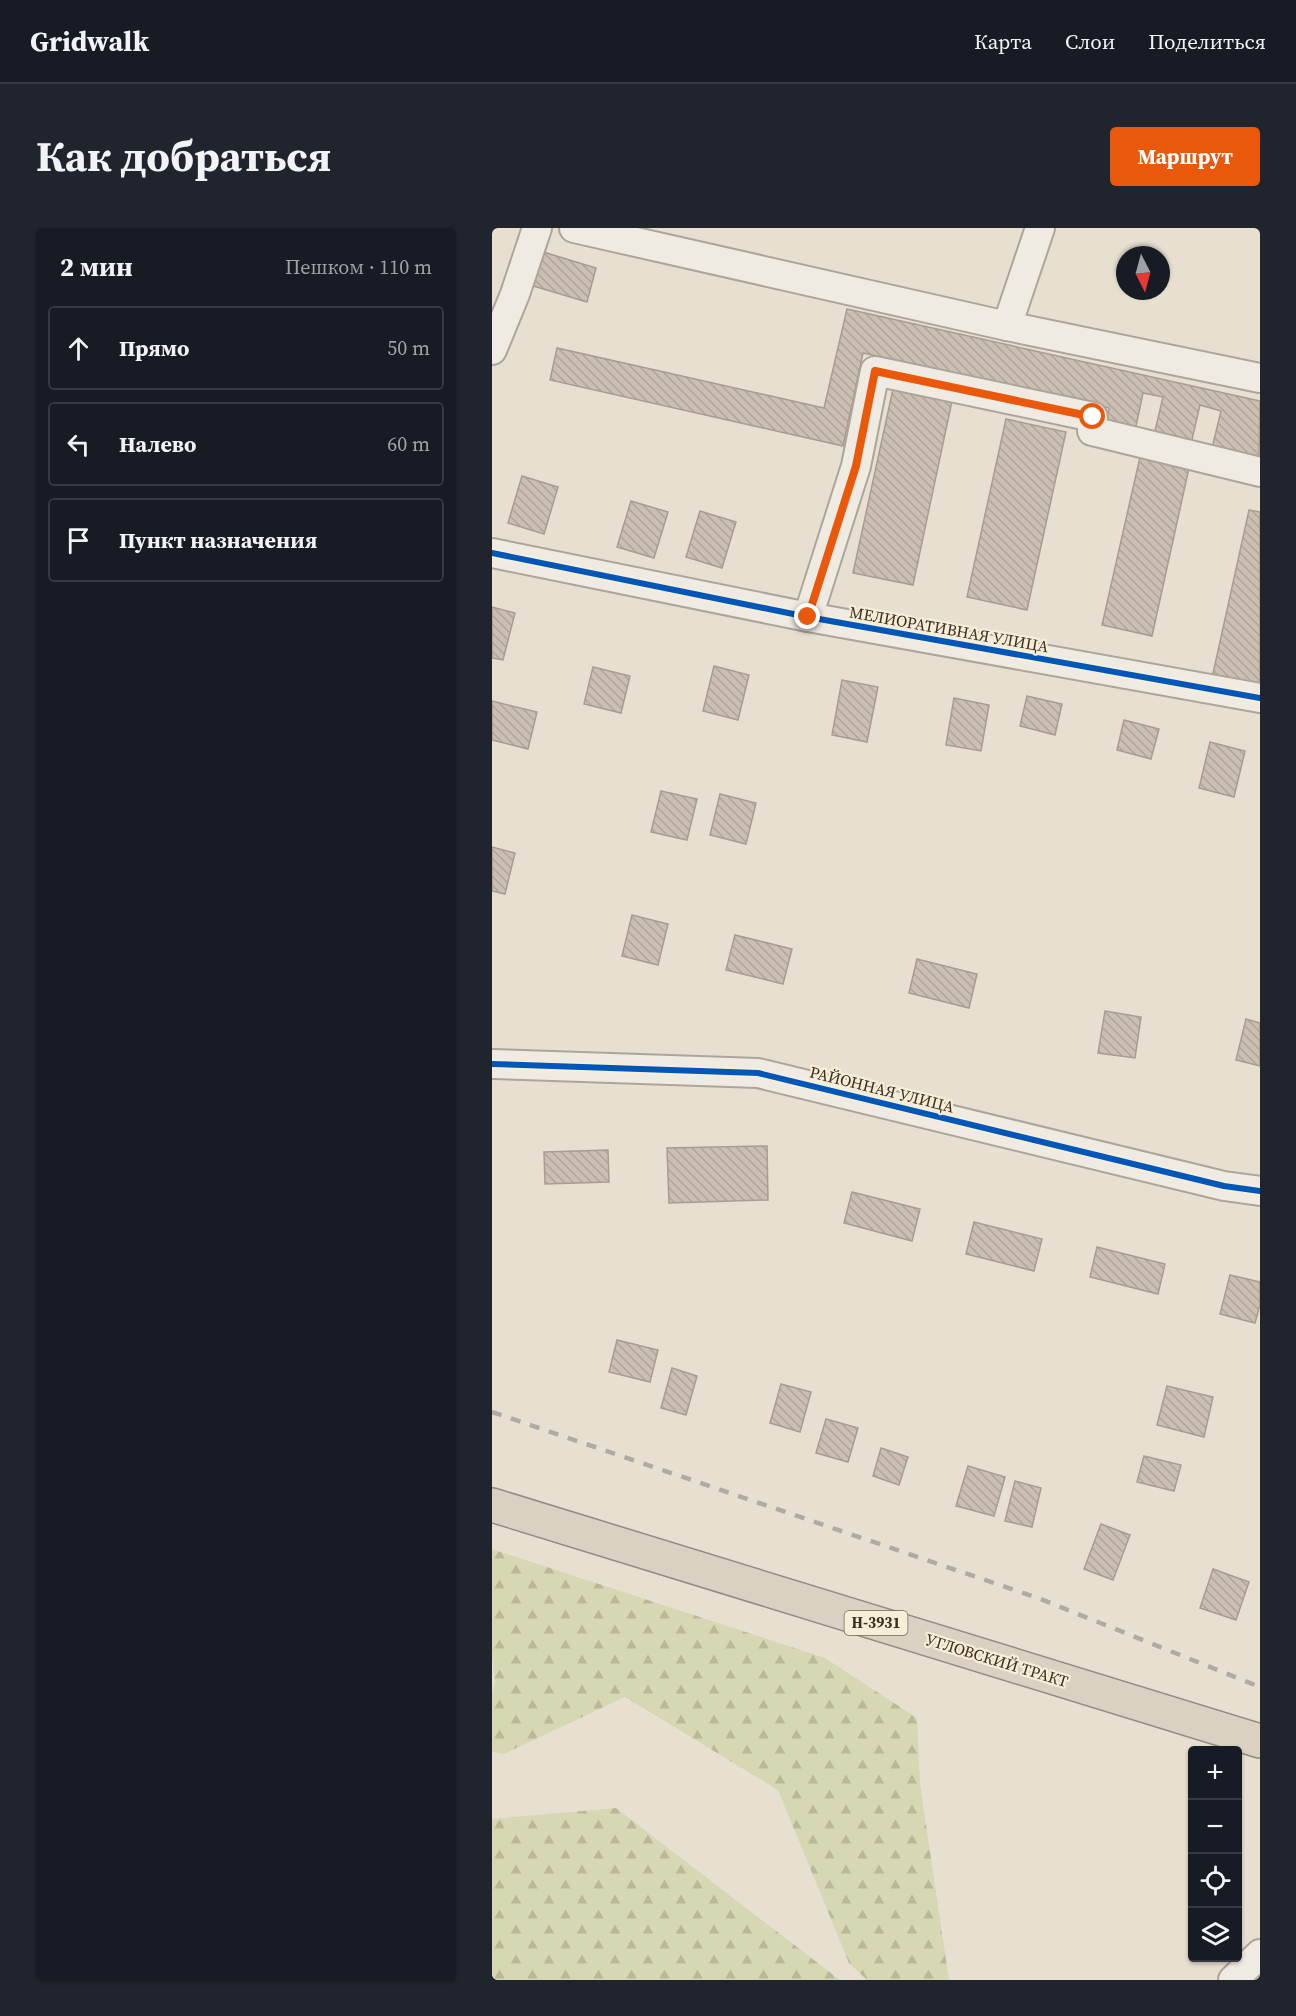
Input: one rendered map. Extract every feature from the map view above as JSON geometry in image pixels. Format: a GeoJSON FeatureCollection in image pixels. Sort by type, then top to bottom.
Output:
{"type":"FeatureCollection","features":[{"type":"Feature","properties":{"kind":"highway","name":"УГЛОВСКИЙ ТРАКТ"},"geometry":{"type":"LineString","coordinates":[[492,1505],[1260,1741]]}},
{"type":"Feature","properties":{"kind":"street"},"geometry":{"type":"LineString","coordinates":[[492,350],[515,294],[537,228]]}},
{"type":"Feature","properties":{"kind":"street"},"geometry":{"type":"LineString","coordinates":[[574,228],[1007,326],[1260,378]]}},
{"type":"Feature","properties":{"kind":"street"},"geometry":{"type":"LineString","coordinates":[[1007,326],[1040,228]]}},
{"type":"Feature","properties":{"kind":"street"},"geometry":{"type":"LineString","coordinates":[[808,617],[856,466],[875,371],[1093,417],[1092,431],[1260,472]]}},
{"type":"Feature","properties":{"kind":"street","name":"МЕЛИОРАТИВНАЯ УЛИЦА"},"geometry":{"type":"LineString","coordinates":[[492,553],[808,617],[1260,698]]}},
{"type":"Feature","properties":{"kind":"street","name":"РАЙОННАЯ УЛИЦА"},"geometry":{"type":"LineString","coordinates":[[492,1064],[758,1073],[1224,1186],[1260,1191]]}},
{"type":"Feature","properties":{"kind":"street"},"geometry":{"type":"LineString","coordinates":[[1233,1980],[1260,1954]]}},
{"type":"Feature","properties":{"kind":"green space"},"geometry":{"type":"Polygon","coordinates":[[[492,1549],[825,1658],[917,1718],[920,1784],[949,1980],[867,1980],[849,1963],[778,1790],[625,1697],[504,1754],[492,1752],[492,1692],[495,1683],[492,1656],[492,1549]]]}},
{"type":"Feature","properties":{"kind":"green space"},"geometry":{"type":"Polygon","coordinates":[[[616,1808],[840,1980],[492,1980],[492,1819],[616,1808]]]}},
{"type":"Feature","properties":{"kind":"building"},"geometry":{"type":"Polygon","coordinates":[[[540,251],[596,268],[587,302],[530,285],[540,251]]]}},
{"type":"Feature","properties":{"kind":"building"},"geometry":{"type":"Polygon","coordinates":[[[847,309],[1260,401],[1259,459],[1212,448],[1221,411],[1200,405],[1191,444],[1154,435],[1163,397],[1143,393],[1135,431],[1105,425],[1109,408],[863,353],[843,446],[550,380],[557,348],[824,408],[847,309]]]}},
{"type":"Feature","properties":{"kind":"building"},"geometry":{"type":"Polygon","coordinates":[[[893,389],[952,401],[913,585],[853,573],[893,389]]]}},
{"type":"Feature","properties":{"kind":"building"},"geometry":{"type":"Polygon","coordinates":[[[1006,419],[1066,432],[1027,610],[967,597],[1006,419]]]}},
{"type":"Feature","properties":{"kind":"building"},"geometry":{"type":"Polygon","coordinates":[[[1140,457],[1189,468],[1152,636],[1102,625],[1140,457]]]}},
{"type":"Feature","properties":{"kind":"building"},"geometry":{"type":"Polygon","coordinates":[[[522,476],[558,487],[544,534],[508,523],[522,476]]]}},
{"type":"Feature","properties":{"kind":"building"},"geometry":{"type":"Polygon","coordinates":[[[631,501],[668,512],[654,558],[617,547],[631,501]]]}},
{"type":"Feature","properties":{"kind":"building"},"geometry":{"type":"Polygon","coordinates":[[[1249,510],[1260,512],[1260,689],[1212,678],[1249,510]]]}},
{"type":"Feature","properties":{"kind":"building"},"geometry":{"type":"Polygon","coordinates":[[[700,511],[736,522],[722,568],[686,557],[700,511]]]}},
{"type":"Feature","properties":{"kind":"building"},"geometry":{"type":"Polygon","coordinates":[[[492,607],[515,613],[503,660],[492,658],[492,607]]]}},
{"type":"Feature","properties":{"kind":"building"},"geometry":{"type":"Polygon","coordinates":[[[714,666],[749,675],[738,720],[703,711],[714,666]]]}},
{"type":"Feature","properties":{"kind":"building"},"geometry":{"type":"Polygon","coordinates":[[[593,667],[630,676],[621,713],[584,704],[593,667]]]}},
{"type":"Feature","properties":{"kind":"building"},"geometry":{"type":"Polygon","coordinates":[[[842,680],[878,687],[867,742],[832,735],[842,680]]]}},
{"type":"Feature","properties":{"kind":"building"},"geometry":{"type":"Polygon","coordinates":[[[1027,696],[1062,704],[1055,735],[1020,726],[1027,696]]]}},
{"type":"Feature","properties":{"kind":"building"},"geometry":{"type":"Polygon","coordinates":[[[954,698],[989,705],[981,751],[946,745],[954,698]]]}},
{"type":"Feature","properties":{"kind":"building"},"geometry":{"type":"Polygon","coordinates":[[[492,701],[537,712],[528,749],[492,740],[492,701]]]}},
{"type":"Feature","properties":{"kind":"building"},"geometry":{"type":"Polygon","coordinates":[[[1124,720],[1159,729],[1151,759],[1117,750],[1124,720]]]}},
{"type":"Feature","properties":{"kind":"building"},"geometry":{"type":"Polygon","coordinates":[[[1210,742],[1245,751],[1234,797],[1199,788],[1210,742]]]}},
{"type":"Feature","properties":{"kind":"building"},"geometry":{"type":"Polygon","coordinates":[[[661,791],[697,799],[687,840],[651,832],[661,791]]]}},
{"type":"Feature","properties":{"kind":"building"},"geometry":{"type":"Polygon","coordinates":[[[720,794],[756,803],[746,844],[710,835],[720,794]]]}},
{"type":"Feature","properties":{"kind":"building"},"geometry":{"type":"Polygon","coordinates":[[[492,847],[515,853],[505,894],[492,891],[492,847]]]}},
{"type":"Feature","properties":{"kind":"building"},"geometry":{"type":"Polygon","coordinates":[[[632,915],[668,924],[658,965],[622,956],[632,915]]]}},
{"type":"Feature","properties":{"kind":"building"},"geometry":{"type":"Polygon","coordinates":[[[735,935],[792,949],[783,984],[726,970],[735,935]]]}},
{"type":"Feature","properties":{"kind":"building"},"geometry":{"type":"Polygon","coordinates":[[[917,959],[977,974],[969,1008],[909,993],[917,959]]]}},
{"type":"Feature","properties":{"kind":"building"},"geometry":{"type":"Polygon","coordinates":[[[1105,1011],[1141,1017],[1135,1058],[1098,1053],[1105,1011]]]}},
{"type":"Feature","properties":{"kind":"building"},"geometry":{"type":"Polygon","coordinates":[[[1246,1019],[1260,1023],[1260,1066],[1236,1060],[1246,1019]]]}},
{"type":"Feature","properties":{"kind":"building"},"geometry":{"type":"Polygon","coordinates":[[[767,1146],[768,1200],[669,1203],[667,1148],[767,1146]]]}},
{"type":"Feature","properties":{"kind":"building"},"geometry":{"type":"Polygon","coordinates":[[[608,1150],[609,1182],[545,1184],[544,1152],[608,1150]]]}},
{"type":"Feature","properties":{"kind":"building"},"geometry":{"type":"Polygon","coordinates":[[[852,1192],[920,1209],[912,1241],[844,1223],[852,1192]]]}},
{"type":"Feature","properties":{"kind":"building"},"geometry":{"type":"Polygon","coordinates":[[[974,1222],[1042,1239],[1034,1271],[966,1254],[974,1222]]]}},
{"type":"Feature","properties":{"kind":"building"},"geometry":{"type":"Polygon","coordinates":[[[1097,1247],[1165,1264],[1158,1294],[1090,1277],[1097,1247]]]}},
{"type":"Feature","properties":{"kind":"building"},"geometry":{"type":"Polygon","coordinates":[[[1230,1275],[1260,1282],[1260,1305],[1255,1323],[1220,1314],[1230,1275]]]}},
{"type":"Feature","properties":{"kind":"building"},"geometry":{"type":"Polygon","coordinates":[[[617,1340],[658,1350],[650,1382],[609,1372],[617,1340]]]}},
{"type":"Feature","properties":{"kind":"building"},"geometry":{"type":"Polygon","coordinates":[[[672,1368],[697,1376],[686,1415],[661,1408],[672,1368]]]}},
{"type":"Feature","properties":{"kind":"building"},"geometry":{"type":"Polygon","coordinates":[[[781,1384],[811,1392],[800,1432],[770,1423],[781,1384]]]}},
{"type":"Feature","properties":{"kind":"building"},"geometry":{"type":"Polygon","coordinates":[[[1167,1386],[1213,1397],[1204,1437],[1157,1425],[1167,1386]]]}},
{"type":"Feature","properties":{"kind":"building"},"geometry":{"type":"Polygon","coordinates":[[[826,1419],[858,1428],[848,1462],[816,1453],[826,1419]]]}},
{"type":"Feature","properties":{"kind":"building"},"geometry":{"type":"Polygon","coordinates":[[[881,1448],[908,1457],[899,1485],[873,1476],[881,1448]]]}},
{"type":"Feature","properties":{"kind":"building"},"geometry":{"type":"Polygon","coordinates":[[[1144,1456],[1181,1465],[1174,1491],[1137,1482],[1144,1456]]]}},
{"type":"Feature","properties":{"kind":"building"},"geometry":{"type":"Polygon","coordinates":[[[968,1466],[1005,1477],[994,1516],[956,1506],[968,1466]]]}},
{"type":"Feature","properties":{"kind":"building"},"geometry":{"type":"Polygon","coordinates":[[[1015,1481],[1041,1488],[1032,1527],[1005,1521],[1015,1481]]]}},
{"type":"Feature","properties":{"kind":"building"},"geometry":{"type":"Polygon","coordinates":[[[1101,1524],[1130,1535],[1113,1580],[1084,1569],[1101,1524]]]}},
{"type":"Feature","properties":{"kind":"building"},"geometry":{"type":"Polygon","coordinates":[[[1213,1569],[1249,1582],[1236,1620],[1200,1608],[1213,1569]]]}},
{"type":"Feature","properties":{"kind":"railway"},"geometry":{"type":"LineString","coordinates":[[492,1412],[1038,1598],[1260,1687]]}},
{"type":"Feature","properties":{"kind":"cycle path"},"geometry":{"type":"LineString","coordinates":[[492,553],[808,617],[1260,698]]}},
{"type":"Feature","properties":{"kind":"cycle path"},"geometry":{"type":"LineString","coordinates":[[492,1064],[758,1073],[1224,1186],[1260,1191]]}},
{"type":"Feature","properties":{"kind":"route"},"geometry":{"type":"LineString","coordinates":[[808,617],[856,466],[875,371],[1093,417]]}}]}
